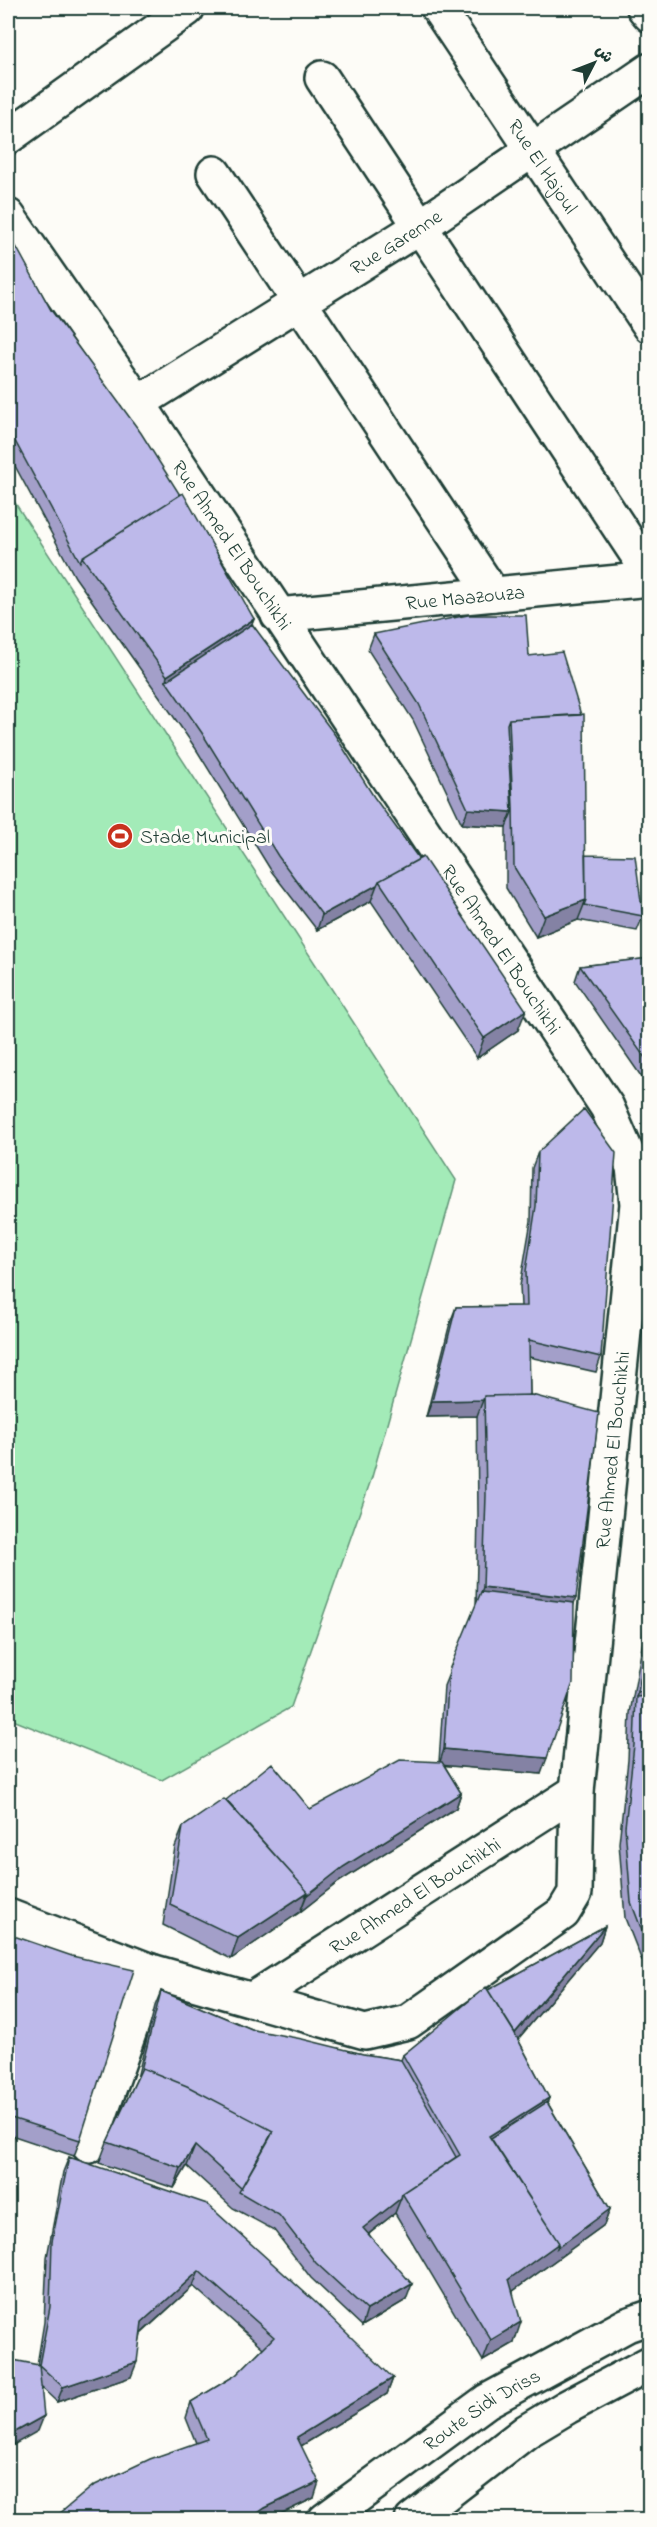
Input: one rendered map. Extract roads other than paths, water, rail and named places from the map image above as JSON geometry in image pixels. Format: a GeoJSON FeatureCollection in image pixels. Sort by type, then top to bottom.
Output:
{"type":"FeatureCollection","features":[{"type":"Feature","properties":{"kind":"street","name":"Rue El Hajoul"},"geometry":{"type":"LineString","coordinates":[[438,8],[650,326]]}},
{"type":"Feature","properties":{"kind":"street"},"geometry":{"type":"LineString","coordinates":[[644,8],[650,15]]}},
{"type":"Feature","properties":{"kind":"street"},"geometry":{"type":"LineString","coordinates":[[8,137],[187,9]]}},
{"type":"Feature","properties":{"kind":"street","name":"Rue Garenne"},"geometry":{"type":"LineString","coordinates":[[138,403],[421,225],[650,70]]}},
{"type":"Feature","properties":{"kind":"street"},"geometry":{"type":"LineString","coordinates":[[322,78],[650,574]]}},
{"type":"Feature","properties":{"kind":"street"},"geometry":{"type":"LineString","coordinates":[[214,173],[493,594]]}},
{"type":"Feature","properties":{"kind":"street","name":"Rue Ahmed El Bouchikhi"},"geometry":{"type":"LineString","coordinates":[[8,216],[138,403],[607,1107],[633,1167],[638,1204],[577,1791],[575,1893],[563,1913],[408,2022],[365,2032],[152,1971],[8,1916]]}},
{"type":"Feature","properties":{"kind":"street","name":"Rue Maazouza"},"geometry":{"type":"LineString","coordinates":[[278,615],[650,579]]}},
{"type":"Feature","properties":{"kind":"street","name":"Rue Ahmed El Bouchikhi"},"geometry":{"type":"LineString","coordinates":[[253,1999],[577,1791]]}},
{"type":"Feature","properties":{"kind":"street"},"geometry":{"type":"LineString","coordinates":[[89,2146],[152,1971]]}},
{"type":"Feature","properties":{"kind":"street","name":"Route Sidi Driss"},"geometry":{"type":"LineString","coordinates":[[325,2520],[487,2401],[617,2330],[650,2317]]}},
{"type":"Feature","properties":{"kind":"street"},"geometry":{"type":"LineString","coordinates":[[412,2520],[527,2431],[650,2363]]}},
{"type":"Feature","properties":{"kind":"place","name":"Stade Municipal"},"geometry":{"type":"Point","coordinates":[120,836]}}]}
